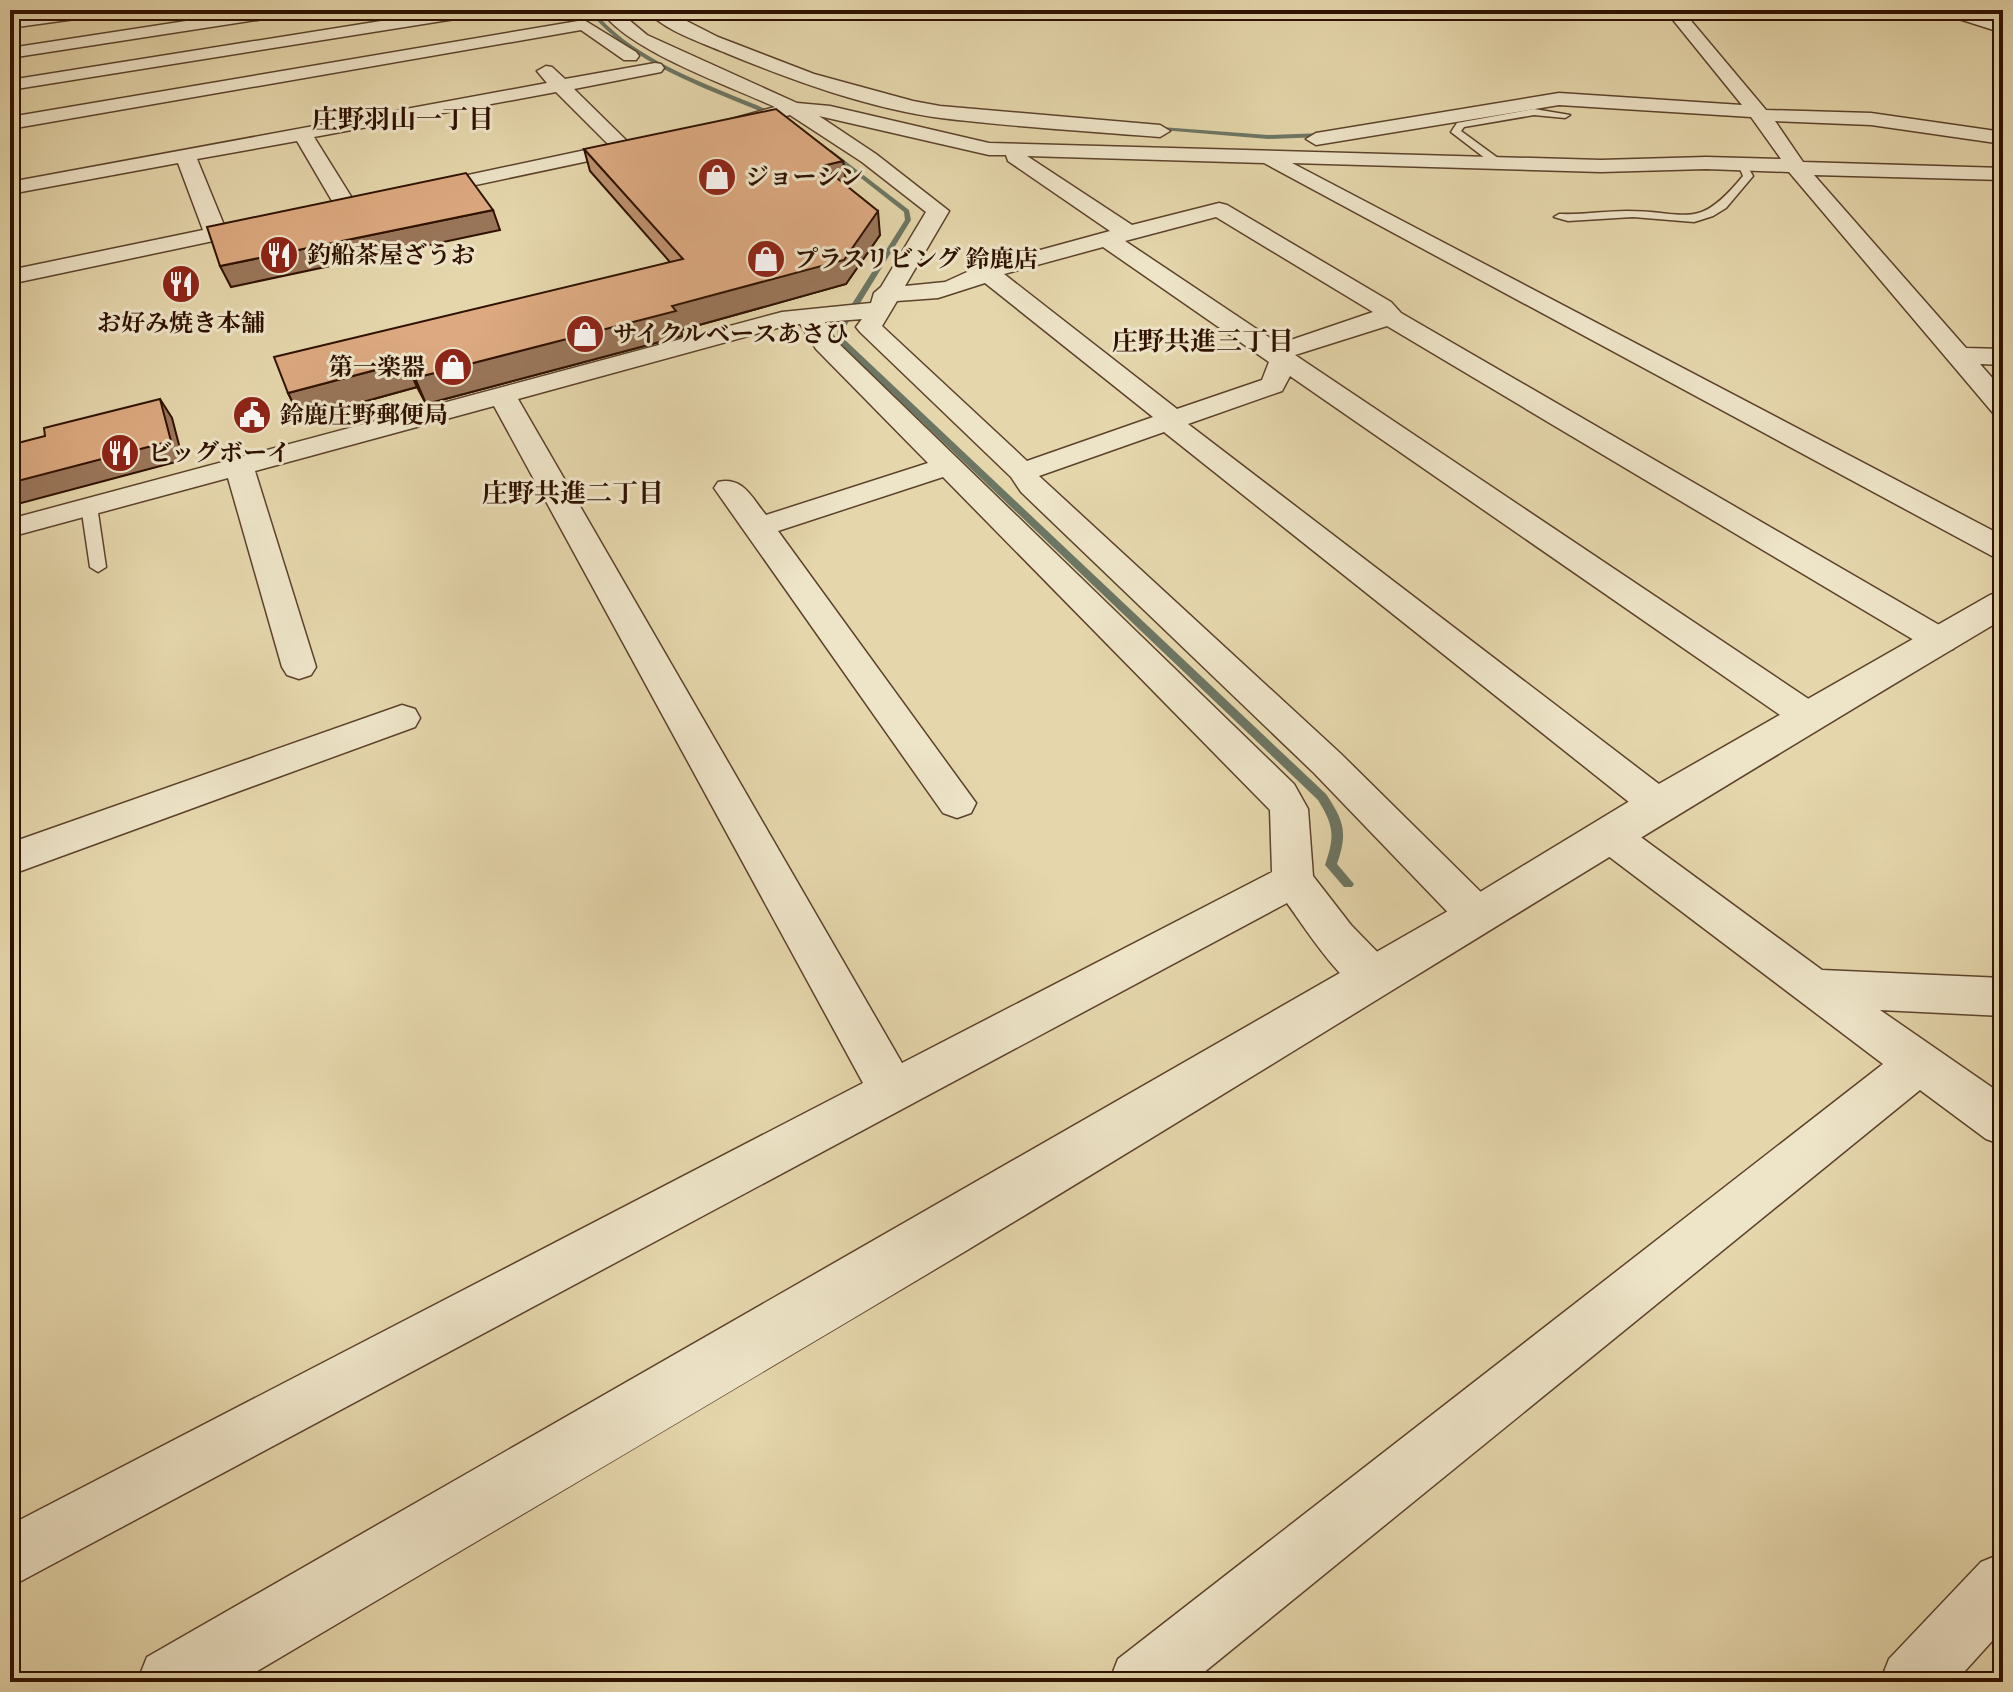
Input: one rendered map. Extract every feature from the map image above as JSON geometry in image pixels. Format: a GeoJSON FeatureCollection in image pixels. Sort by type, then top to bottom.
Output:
{"type":"FeatureCollection","features":[{"type":"Feature","properties":{"kind":"street"},"geometry":{"type":"LineString","coordinates":[[10,23],[104,10]]}},
{"type":"Feature","properties":{"kind":"street"},"geometry":{"type":"LineString","coordinates":[[10,53],[289,10]]}},
{"type":"Feature","properties":{"kind":"street"},"geometry":{"type":"LineString","coordinates":[[10,85],[480,10]]}},
{"type":"Feature","properties":{"kind":"street"},"geometry":{"type":"LineString","coordinates":[[573,10],[584,25],[614,48],[678,78]]}},
{"type":"Feature","properties":{"kind":"street"},"geometry":{"type":"LineString","coordinates":[[609,10],[614,18],[641,39],[790,108],[869,158],[938,211],[881,301],[869,327],[1022,472],[1055,514],[1327,763],[1478,916]]}},
{"type":"Feature","properties":{"kind":"street"},"geometry":{"type":"LineString","coordinates":[[654,10],[700,36],[787,72],[850,91],[940,112],[1183,133]]}},
{"type":"Feature","properties":{"kind":"street"},"geometry":{"type":"LineString","coordinates":[[1673,10],[1775,133],[1797,167],[1956,356],[2003,407]]}},
{"type":"Feature","properties":{"kind":"street"},"geometry":{"type":"LineString","coordinates":[[1946,10],[2003,28]]}},
{"type":"Feature","properties":{"kind":"street"},"geometry":{"type":"LineString","coordinates":[[536,17],[553,30]]}},
{"type":"Feature","properties":{"kind":"street"},"geometry":{"type":"LineString","coordinates":[[1981,21],[2003,17]]}},
{"type":"Feature","properties":{"kind":"street"},"geometry":{"type":"LineString","coordinates":[[10,123],[584,25]]}},
{"type":"Feature","properties":{"kind":"street"},"geometry":{"type":"LineString","coordinates":[[512,37],[623,148]]}},
{"type":"Feature","properties":{"kind":"street"},"geometry":{"type":"LineString","coordinates":[[10,188],[655,68]]}},
{"type":"Feature","properties":{"kind":"street"},"geometry":{"type":"LineString","coordinates":[[830,112],[850,91]]}},
{"type":"Feature","properties":{"kind":"street"},"geometry":{"type":"LineString","coordinates":[[1220,156],[1219,143],[1214,135],[1305,140],[1559,99],[1592,97],[1871,119],[2003,138]]}},
{"type":"Feature","properties":{"kind":"street"},"geometry":{"type":"LineString","coordinates":[[737,106],[760,118]]}},
{"type":"Feature","properties":{"kind":"street"},"geometry":{"type":"LineString","coordinates":[[712,129],[790,108],[830,112],[989,149],[1616,166],[1741,164],[2003,174]]}},
{"type":"Feature","properties":{"kind":"street"},"geometry":{"type":"LineString","coordinates":[[302,133],[354,204],[317,212]]}},
{"type":"Feature","properties":{"kind":"street"},"geometry":{"type":"LineString","coordinates":[[392,196],[653,142]]}},
{"type":"Feature","properties":{"kind":"street"},"geometry":{"type":"LineString","coordinates":[[185,155],[216,234]]}},
{"type":"Feature","properties":{"kind":"street"},"geometry":{"type":"LineString","coordinates":[[1015,157],[1279,357],[1809,717]]}},
{"type":"Feature","properties":{"kind":"street"},"geometry":{"type":"LineString","coordinates":[[1267,158],[2003,549]]}},
{"type":"Feature","properties":{"kind":"street"},"geometry":{"type":"LineString","coordinates":[[10,528],[791,317],[920,295],[974,280],[986,272],[1219,210],[1382,307],[1392,318],[1941,641]]}},
{"type":"Feature","properties":{"kind":"street"},"geometry":{"type":"LineString","coordinates":[[10,277],[288,218]]}},
{"type":"Feature","properties":{"kind":"street"},"geometry":{"type":"LineString","coordinates":[[986,272],[1170,421],[1658,804]]}},
{"type":"Feature","properties":{"kind":"street"},"geometry":{"type":"LineString","coordinates":[[814,314],[812,322],[825,344],[948,466],[1018,528],[1280,794],[1289,809],[1293,880],[1336,937],[1374,977]]}},
{"type":"Feature","properties":{"kind":"street"},"geometry":{"type":"LineString","coordinates":[[1279,357],[1376,319],[1392,318]]}},
{"type":"Feature","properties":{"kind":"street"},"geometry":{"type":"LineString","coordinates":[[1956,356],[2003,357]]}},
{"type":"Feature","properties":{"kind":"street"},"geometry":{"type":"LineString","coordinates":[[1022,472],[1273,385],[1279,357]]}},
{"type":"Feature","properties":{"kind":"street"},"geometry":{"type":"LineString","coordinates":[[502,395],[892,1091]]}},
{"type":"Feature","properties":{"kind":"street"},"geometry":{"type":"LineString","coordinates":[[239,466],[299,667]]}},
{"type":"Feature","properties":{"kind":"street"},"geometry":{"type":"LineString","coordinates":[[759,527],[948,466]]}},
{"type":"Feature","properties":{"kind":"street"},"geometry":{"type":"LineString","coordinates":[[729,488],[957,803]]}},
{"type":"Feature","properties":{"kind":"street"},"geometry":{"type":"LineString","coordinates":[[1018,528],[1055,514]]}},
{"type":"Feature","properties":{"kind":"street"},"geometry":{"type":"LineString","coordinates":[[172,1682],[934,1238],[1478,916],[1658,804],[2003,603]]}},
{"type":"Feature","properties":{"kind":"street"},"geometry":{"type":"LineString","coordinates":[[10,859],[402,718]]}},
{"type":"Feature","properties":{"kind":"street"},"geometry":{"type":"LineString","coordinates":[[1609,835],[1813,988],[2003,1123]]}},
{"type":"Feature","properties":{"kind":"street"},"geometry":{"type":"LineString","coordinates":[[10,1557],[1293,880]]}},
{"type":"Feature","properties":{"kind":"street"},"geometry":{"type":"LineString","coordinates":[[1813,988],[2003,997]]}},
{"type":"Feature","properties":{"kind":"street"},"geometry":{"type":"LineString","coordinates":[[1141,1682],[1920,1062]]}},
{"type":"Feature","properties":{"kind":"street"},"geometry":{"type":"LineString","coordinates":[[1912,1682],[2003,1584]]}},
{"type":"Feature","properties":{"kind":"lane"},"geometry":{"type":"LineString","coordinates":[[1498,163],[1456,132],[1460,125],[1534,112],[1565,115]]}},
{"type":"Feature","properties":{"kind":"lane"},"geometry":{"type":"LineString","coordinates":[[1559,217],[1582,219],[1630,214],[1693,219],[1705,216],[1732,196],[1748,176],[1741,164]]}},
{"type":"Feature","properties":{"kind":"lane"},"geometry":{"type":"LineString","coordinates":[[89,506],[98,567]]}},
{"type":"Feature","properties":{"kind":"building"},"geometry":{"type":"Polygon","coordinates":[[[776,109],[843,161],[822,166],[878,211],[844,260],[672,306],[676,311],[415,378],[406,362],[288,393],[274,357],[683,259],[584,149],[776,109]]]}},
{"type":"Feature","properties":{"kind":"building"},"geometry":{"type":"Polygon","coordinates":[[[466,173],[493,210],[220,266],[207,227],[466,173]]]}},
{"type":"Feature","properties":{"kind":"building"},"geometry":{"type":"Polygon","coordinates":[[[160,399],[171,441],[10,483],[10,445],[45,436],[44,428],[160,399]]]}},
{"type":"Feature","properties":{"kind":"waterway"},"geometry":{"type":"LineString","coordinates":[[590,10],[603,26],[647,57],[776,116]]}},
{"type":"Feature","properties":{"kind":"waterway"},"geometry":{"type":"LineString","coordinates":[[1150,127],[1268,137],[1323,135]]}},
{"type":"Feature","properties":{"kind":"waterway"},"geometry":{"type":"LineString","coordinates":[[831,152],[907,211],[908,220],[842,326],[840,339],[1322,797],[1338,830],[1331,865],[1348,884]]}},
{"type":"Feature","properties":{"kind":"place","name":"ジョーシン"},"geometry":{"type":"Point","coordinates":[717,177]}},
{"type":"Feature","properties":{"kind":"place","name":"釣船茶屋ざうお"},"geometry":{"type":"Point","coordinates":[279,255]}},
{"type":"Feature","properties":{"kind":"place","name":"プラスリビング 鈴鹿店"},"geometry":{"type":"Point","coordinates":[766,259]}},
{"type":"Feature","properties":{"kind":"place","name":"お好み焼き本舗"},"geometry":{"type":"Point","coordinates":[181,284]}},
{"type":"Feature","properties":{"kind":"place","name":"サイクルベースあさひ"},"geometry":{"type":"Point","coordinates":[585,334]}},
{"type":"Feature","properties":{"kind":"place","name":"第一楽器"},"geometry":{"type":"Point","coordinates":[453,367]}},
{"type":"Feature","properties":{"kind":"place","name":"鈴鹿庄野郵便局"},"geometry":{"type":"Point","coordinates":[252,415]}},
{"type":"Feature","properties":{"kind":"place","name":"ビッグボーイ"},"geometry":{"type":"Point","coordinates":[120,453]}},
{"type":"Feature","properties":{"kind":"district","name":"庄野羽山一丁目"},"geometry":{"type":"Point","coordinates":[403,119]}},
{"type":"Feature","properties":{"kind":"district","name":"庄野共進三丁目"},"geometry":{"type":"Point","coordinates":[1203,341]}},
{"type":"Feature","properties":{"kind":"district","name":"庄野共進二丁目"},"geometry":{"type":"Point","coordinates":[573,493]}}]}
